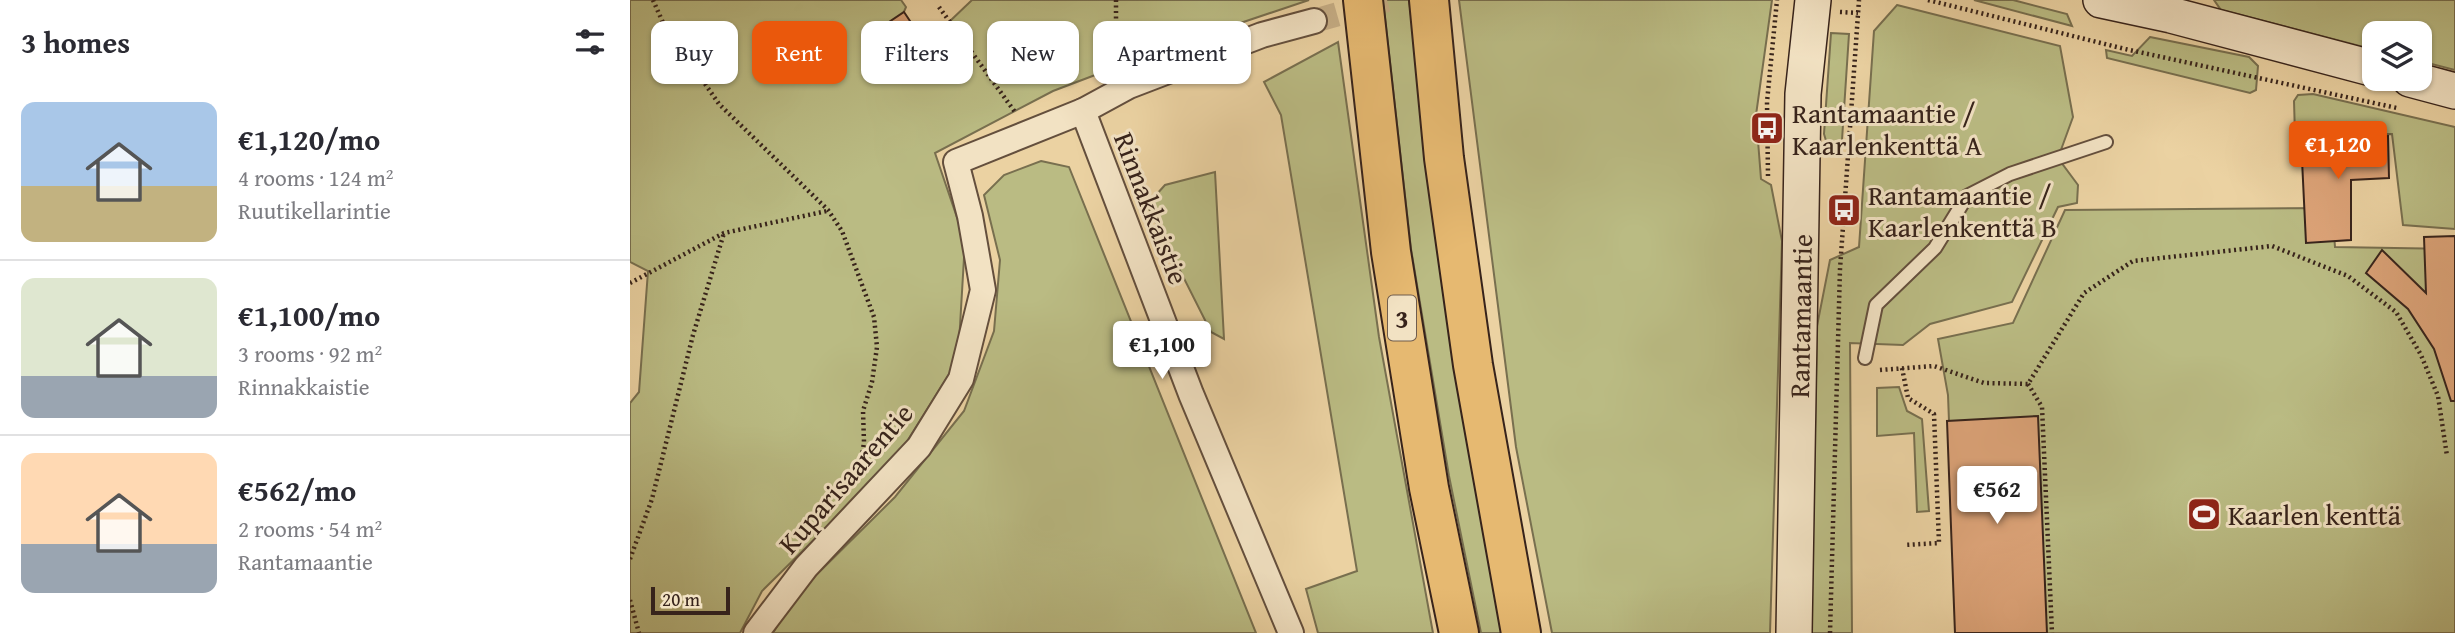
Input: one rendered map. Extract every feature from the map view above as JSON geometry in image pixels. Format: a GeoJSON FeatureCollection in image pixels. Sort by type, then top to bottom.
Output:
{"type":"FeatureCollection","features":[{"type":"Feature","properties":{"kind":"highway","name":"3"},"geometry":{"type":"LineString","coordinates":[[1363,0],[1391,252],[1429,488],[1459,633]]}},
{"type":"Feature","properties":{"kind":"highway"},"geometry":{"type":"LineString","coordinates":[[1429,0],[1444,158],[1473,365],[1521,633]]}},
{"type":"Feature","properties":{"kind":"main road","name":"Rantamaantie"},"geometry":{"type":"LineString","coordinates":[[1794,633],[1803,94],[1813,0]]}},
{"type":"Feature","properties":{"kind":"main road"},"geometry":{"type":"LineString","coordinates":[[2101,0],[2174,8],[2362,65]]}},
{"type":"Feature","properties":{"kind":"main road"},"geometry":{"type":"LineString","coordinates":[[2408,94],[2455,91]]}},
{"type":"Feature","properties":{"kind":"street","name":"Rinnakkaistie"},"geometry":{"type":"LineString","coordinates":[[1292,633],[1191,394],[1083,111],[1129,86],[1262,35],[1314,20]]}},
{"type":"Feature","properties":{"kind":"street","name":"Kuparisaarentie"},"geometry":{"type":"LineString","coordinates":[[756,633],[806,567],[919,447],[961,379],[983,290],[957,162],[1083,111]]}},
{"type":"Feature","properties":{"kind":"lane"},"geometry":{"type":"LineString","coordinates":[[1865,358],[1876,305],[1935,248],[1967,196],[2010,174],[2106,142]]}},
{"type":"Feature","properties":{"kind":"path"},"geometry":{"type":"LineString","coordinates":[[653,0],[664,25],[719,104],[828,210],[842,232],[874,317],[877,347],[872,382],[863,411],[864,442],[855,516]]}},
{"type":"Feature","properties":{"kind":"path"},"geometry":{"type":"LineString","coordinates":[[1116,0],[1116,41],[1129,86]]}},
{"type":"Feature","properties":{"kind":"path"},"geometry":{"type":"LineString","coordinates":[[1768,176],[1767,102],[1777,0]]}},
{"type":"Feature","properties":{"kind":"path"},"geometry":{"type":"LineString","coordinates":[[1830,633],[1840,269],[1859,0]]}},
{"type":"Feature","properties":{"kind":"path"},"geometry":{"type":"LineString","coordinates":[[1928,0],[2125,49],[2408,94]]}},
{"type":"Feature","properties":{"kind":"path"},"geometry":{"type":"LineString","coordinates":[[939,7],[1030,132]]}},
{"type":"Feature","properties":{"kind":"path"},"geometry":{"type":"LineString","coordinates":[[630,283],[724,233],[828,210]]}},
{"type":"Feature","properties":{"kind":"path"},"geometry":{"type":"LineString","coordinates":[[630,559],[652,499],[693,335],[724,233]]}},
{"type":"Feature","properties":{"kind":"path"},"geometry":{"type":"LineString","coordinates":[[2028,384],[2084,293],[2133,261],[2272,247],[2348,276],[2396,312],[2421,355],[2438,396],[2446,456]]}},
{"type":"Feature","properties":{"kind":"path"},"geometry":{"type":"LineString","coordinates":[[1877,370],[1934,366],[1984,383],[2028,384]]}},
{"type":"Feature","properties":{"kind":"path"},"geometry":{"type":"LineString","coordinates":[[1902,368],[1908,398],[1934,414],[1939,543],[1905,545]]}},
{"type":"Feature","properties":{"kind":"path"},"geometry":{"type":"LineString","coordinates":[[2028,384],[2042,407],[2052,633]]}},
{"type":"Feature","properties":{"kind":"path"},"geometry":{"type":"LineString","coordinates":[[630,600],[639,633]]}},
{"type":"Feature","properties":{"kind":"green space"},"geometry":{"type":"Polygon","coordinates":[[[630,0],[901,0],[906,7],[900,21],[861,21],[861,84],[973,84],[973,21],[950,21],[972,0],[1309,0],[1246,21],[1093,21],[1093,76],[1079,81],[1079,21],[987,21],[987,84],[1071,84],[935,153],[965,241],[958,360],[896,459],[762,591],[740,633],[630,633],[630,403],[639,392],[648,271],[630,262],[630,0]]]}},
{"type":"Feature","properties":{"kind":"green space"},"geometry":{"type":"Polygon","coordinates":[[[1383,0],[1409,0],[1449,319],[1507,633],[1481,633],[1449,476],[1411,249],[1383,0]]]}},
{"type":"Feature","properties":{"kind":"green space"},"geometry":{"type":"Polygon","coordinates":[[[1459,0],[1772,0],[1756,115],[1761,179],[1771,185],[1782,241],[1770,633],[1552,633],[1516,447],[1459,0]]]}},
{"type":"Feature","properties":{"kind":"green space"},"geometry":{"type":"Polygon","coordinates":[[[1974,0],[2013,0],[2067,14],[2072,26],[1974,0]]]}},
{"type":"Feature","properties":{"kind":"green space"},"geometry":{"type":"Polygon","coordinates":[[[2214,0],[2455,0],[2455,70],[2432,64],[2432,21],[2362,21],[2362,47],[2221,10],[2214,0]]]}},
{"type":"Feature","properties":{"kind":"green space"},"geometry":{"type":"Polygon","coordinates":[[[1897,5],[2060,46],[2073,117],[2058,158],[2078,185],[2077,203],[2058,207],[2012,302],[1930,324],[1903,345],[1850,343],[1852,633],[1811,633],[1817,326],[1830,260],[1859,247],[1874,31],[1897,5]]]}},
{"type":"Feature","properties":{"kind":"green space"},"geometry":{"type":"Polygon","coordinates":[[[1831,33],[1849,34],[1841,155],[1830,154],[1824,134],[1831,33]]]}},
{"type":"Feature","properties":{"kind":"green space"},"geometry":{"type":"Polygon","coordinates":[[[2150,37],[2249,57],[2258,66],[2256,90],[2250,93],[2107,58],[2106,50],[2132,56],[2150,37]]]}},
{"type":"Feature","properties":{"kind":"green space"},"geometry":{"type":"Polygon","coordinates":[[[1338,42],[1379,337],[1433,633],[1318,633],[1306,589],[1357,571],[1281,115],[1264,82],[1338,42]]]}},
{"type":"Feature","properties":{"kind":"green space"},"geometry":{"type":"Polygon","coordinates":[[[2313,94],[2455,127],[2455,229],[2403,225],[2392,134],[2295,135],[2294,101],[2298,95],[2313,94]]]}},
{"type":"Feature","properties":{"kind":"green space"},"geometry":{"type":"Polygon","coordinates":[[[1041,161],[1069,167],[1256,633],[773,633],[794,597],[895,497],[964,411],[994,331],[1000,260],[984,195],[1004,175],[1041,161]]]}},
{"type":"Feature","properties":{"kind":"green space"},"geometry":{"type":"Polygon","coordinates":[[[1215,172],[1224,339],[1211,332],[1147,205],[1165,185],[1215,172]]]}},
{"type":"Feature","properties":{"kind":"green space","name":"Kaarlen kenttä"},"geometry":{"type":"Polygon","coordinates":[[[2332,208],[2335,247],[2455,249],[2455,633],[1957,633],[1948,395],[1938,339],[2013,323],[2065,210],[2332,208]]]}},
{"type":"Feature","properties":{"kind":"green space"},"geometry":{"type":"Polygon","coordinates":[[[1899,387],[1907,411],[1922,419],[1929,511],[1917,512],[1914,433],[1877,436],[1877,388],[1899,387]]]}},
{"type":"Feature","properties":{"kind":"building"},"geometry":{"type":"Polygon","coordinates":[[[904,12],[910,21],[890,21],[904,12]]]}},
{"type":"Feature","properties":{"kind":"building"},"geometry":{"type":"Polygon","coordinates":[[[2388,136],[2389,178],[2351,180],[2351,240],[2306,243],[2301,139],[2388,136]]]}},
{"type":"Feature","properties":{"kind":"building"},"geometry":{"type":"Polygon","coordinates":[[[2455,236],[2455,401],[2451,401],[2434,349],[2408,309],[2366,273],[2382,250],[2426,293],[2424,237],[2455,236]]]}},
{"type":"Feature","properties":{"kind":"building"},"geometry":{"type":"Polygon","coordinates":[[[2038,416],[2047,633],[1955,633],[1947,421],[2038,416]]]}},
{"type":"Feature","properties":{"kind":"tunnel"},"geometry":{"type":"LineString","coordinates":[[1314,21],[1387,0]]}},
{"type":"Feature","properties":{"kind":"place","name":"Rantamaantie / Kaarlenkenttä A"},"geometry":{"type":"Point","coordinates":[1767,128]}},
{"type":"Feature","properties":{"kind":"place","name":"Rantamaantie / Kaarlenkenttä B"},"geometry":{"type":"Point","coordinates":[1844,210]}},
{"type":"Feature","properties":{"kind":"place","name":"Kaarlen kenttä"},"geometry":{"type":"Point","coordinates":[2204,514]}}]}
